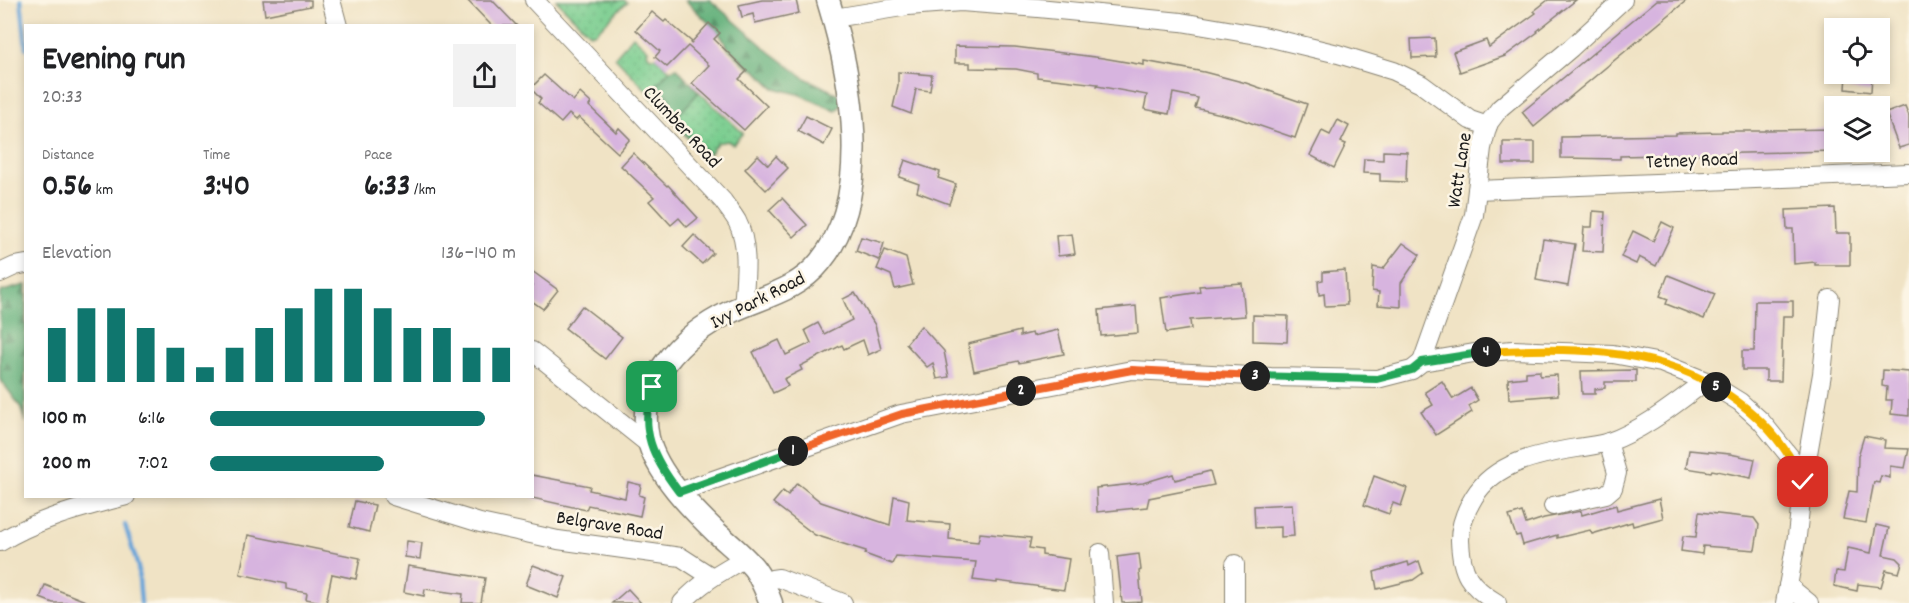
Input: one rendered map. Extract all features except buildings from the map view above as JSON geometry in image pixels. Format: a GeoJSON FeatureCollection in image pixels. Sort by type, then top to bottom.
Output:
{"type":"FeatureCollection","features":[{"type":"Feature","properties":{"kind":"street"},"geometry":{"type":"LineString","coordinates":[[331,0],[337,24]]}},
{"type":"Feature","properties":{"kind":"street","name":"Clumber Road"},"geometry":{"type":"LineString","coordinates":[[534,0],[723,201],[737,222],[744,243],[746,273],[743,307]]}},
{"type":"Feature","properties":{"kind":"street","name":"Watt Lane"},"geometry":{"type":"LineString","coordinates":[[1422,362],[1474,215],[1482,148],[1488,126],[1500,108],[1623,0]]}},
{"type":"Feature","properties":{"kind":"street"},"geometry":{"type":"LineString","coordinates":[[831,9],[961,2],[1181,22],[1263,36],[1394,70],[1421,84],[1470,120],[1488,126]]}},
{"type":"Feature","properties":{"kind":"street","name":"Ivy Park Road"},"geometry":{"type":"LineString","coordinates":[[651,446],[648,436],[647,412],[652,387],[661,369],[676,350],[697,332],[722,316],[783,291],[810,273],[827,253],[840,227],[850,186],[853,132],[850,97],[831,9]]}},
{"type":"Feature","properties":{"kind":"street","name":"Tetney Road"},"geometry":{"type":"LineString","coordinates":[[1477,190],[1909,173]]}},
{"type":"Feature","properties":{"kind":"street"},"geometry":{"type":"LineString","coordinates":[[0,273],[24,264]]}},
{"type":"Feature","properties":{"kind":"street"},"geometry":{"type":"LineString","coordinates":[[1809,603],[1787,594],[1822,374],[1830,299]]}},
{"type":"Feature","properties":{"kind":"street"},"geometry":{"type":"LineString","coordinates":[[679,492],[902,414],[1132,370],[1271,377],[1377,379],[1412,370],[1422,362],[1474,353],[1513,350],[1613,354],[1661,363],[1706,381],[1740,402],[1761,421],[1795,463],[1803,482]]}},
{"type":"Feature","properties":{"kind":"street"},"geometry":{"type":"LineString","coordinates":[[534,353],[651,446],[668,478],[697,513],[754,568],[767,594]]}},
{"type":"Feature","properties":{"kind":"street"},"geometry":{"type":"LineString","coordinates":[[1497,603],[1471,583],[1460,561],[1460,534],[1466,510],[1481,485],[1506,467],[1547,453],[1608,442],[1637,429],[1706,381]]}},
{"type":"Feature","properties":{"kind":"street"},"geometry":{"type":"LineString","coordinates":[[1553,506],[1606,494],[1613,488],[1617,472],[1608,442]]}},
{"type":"Feature","properties":{"kind":"street"},"geometry":{"type":"LineString","coordinates":[[0,542],[19,530],[49,517],[119,498]]}},
{"type":"Feature","properties":{"kind":"street","name":"Belgrave Road"},"geometry":{"type":"LineString","coordinates":[[399,498],[480,523],[558,540],[681,558],[712,577]]}},
{"type":"Feature","properties":{"kind":"street"},"geometry":{"type":"LineString","coordinates":[[1100,553],[1104,603]]}},
{"type":"Feature","properties":{"kind":"street"},"geometry":{"type":"LineString","coordinates":[[682,603],[712,577],[745,558]]}},
{"type":"Feature","properties":{"kind":"street"},"geometry":{"type":"LineString","coordinates":[[1235,564],[1235,603]]}},
{"type":"Feature","properties":{"kind":"street"},"geometry":{"type":"LineString","coordinates":[[767,594],[772,579],[779,578],[843,603]]}},
{"type":"Feature","properties":{"kind":"green space"},"geometry":{"type":"Polygon","coordinates":[[[556,0],[624,0],[627,2],[596,32],[590,34],[556,0]]]}},
{"type":"Feature","properties":{"kind":"green space"},"geometry":{"type":"Polygon","coordinates":[[[685,0],[710,0],[770,52],[805,78],[840,95],[842,104],[836,111],[798,94],[774,88],[728,48],[719,33],[685,0]]]}},
{"type":"Feature","properties":{"kind":"green space"},"geometry":{"type":"Polygon","coordinates":[[[633,36],[648,50],[650,57],[655,57],[670,70],[649,93],[615,57],[633,36]]]}},
{"type":"Feature","properties":{"kind":"green space"},"geometry":{"type":"Polygon","coordinates":[[[677,68],[699,92],[676,118],[709,154],[705,157],[648,94],[670,70],[677,68]]]}},
{"type":"Feature","properties":{"kind":"green space"},"geometry":{"type":"Polygon","coordinates":[[[699,92],[743,133],[733,144],[727,141],[717,143],[709,154],[675,118],[699,92]]]}},
{"type":"Feature","properties":{"kind":"green space"},"geometry":{"type":"Polygon","coordinates":[[[24,286],[24,419],[20,406],[0,379],[0,293],[24,286]]]}},
{"type":"Feature","properties":{"kind":"waterway"},"geometry":{"type":"LineString","coordinates":[[21,0],[24,29]]}},
{"type":"Feature","properties":{"kind":"waterway"},"geometry":{"type":"LineString","coordinates":[[125,525],[138,567],[141,603]]}},
{"type":"Feature","properties":{"kind":"route"},"geometry":{"type":"LineString","coordinates":[[652,387],[647,412],[648,436],[658,462],[679,492],[902,414],[1132,370],[1271,377],[1377,379],[1412,370],[1422,362],[1474,353],[1513,350],[1613,354],[1661,363],[1706,381],[1740,402],[1781,444],[1795,463],[1803,482]]}}]}
